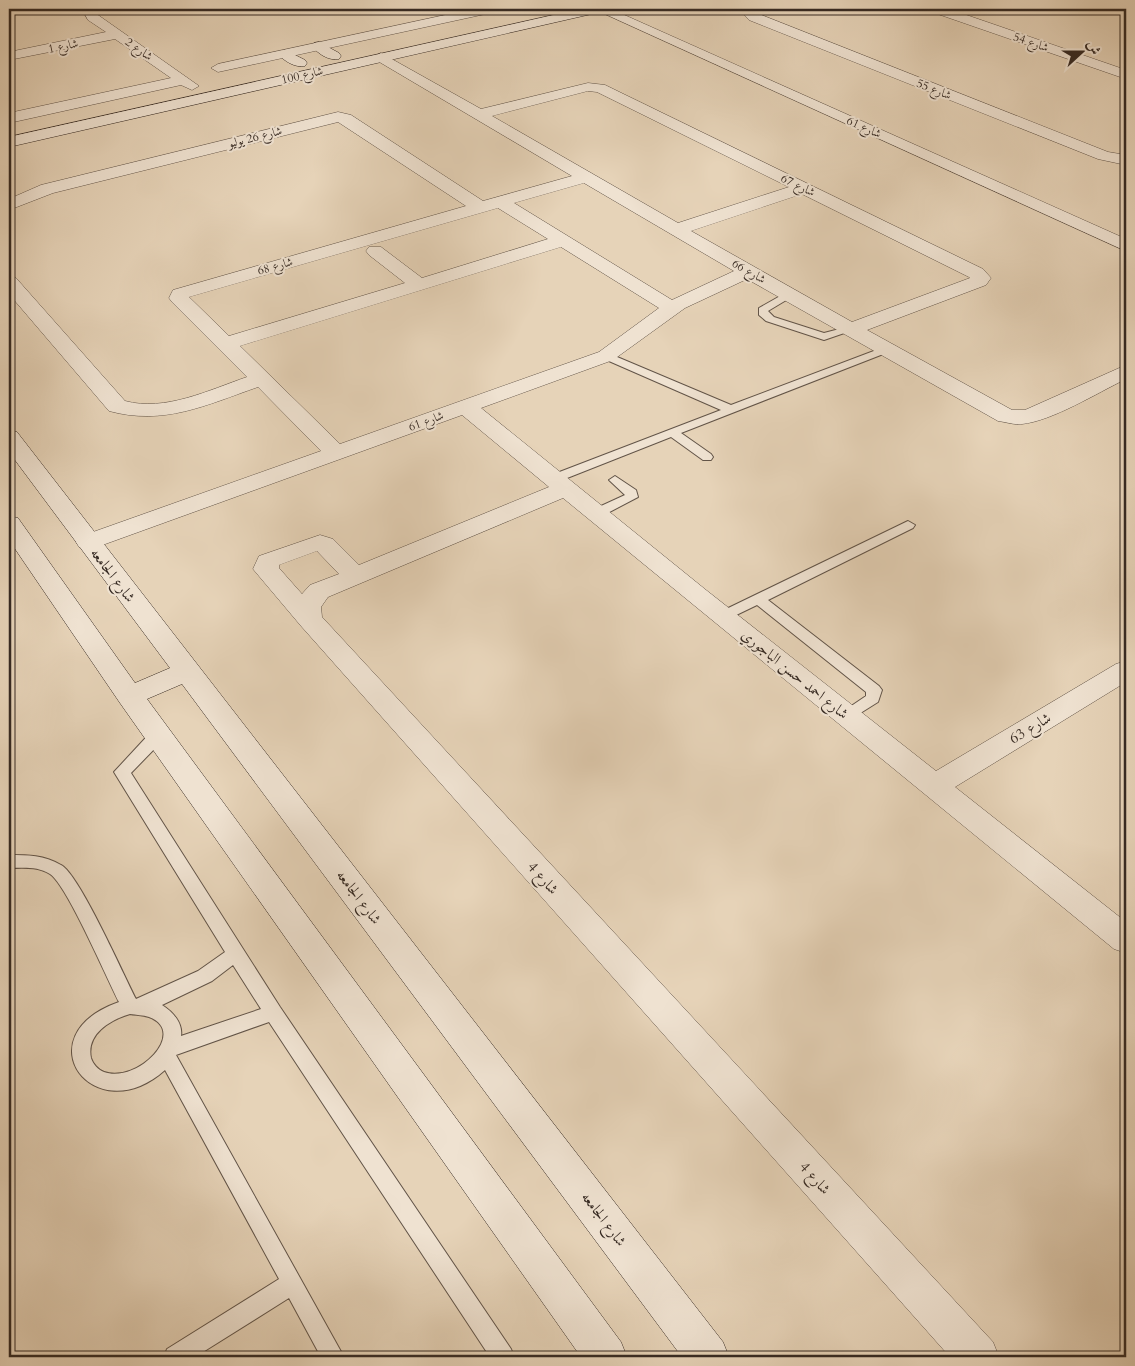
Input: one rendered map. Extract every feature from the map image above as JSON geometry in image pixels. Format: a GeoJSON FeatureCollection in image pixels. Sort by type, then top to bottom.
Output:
{"type":"FeatureCollection","features":[{"type":"Feature","properties":{"kind":"street","name":"شارع 2"},"geometry":{"type":"LineString","coordinates":[[89,9],[92,17],[189,83]]}},
{"type":"Feature","properties":{"kind":"street"},"geometry":{"type":"LineString","coordinates":[[218,68],[490,9]]}},
{"type":"Feature","properties":{"kind":"street","name":"شارع 100"},"geometry":{"type":"LineString","coordinates":[[12,131],[381,57],[596,9]]}},
{"type":"Feature","properties":{"kind":"street","name":"شارع 61"},"geometry":{"type":"LineString","coordinates":[[601,9],[1126,246]]}},
{"type":"Feature","properties":{"kind":"street","name":"شارع 61"},"geometry":{"type":"LineString","coordinates":[[625,9],[1053,196]]}},
{"type":"Feature","properties":{"kind":"street","name":"شارع 55"},"geometry":{"type":"LineString","coordinates":[[751,9],[749,12],[754,17],[1104,156],[1126,160]]}},
{"type":"Feature","properties":{"kind":"street","name":"شارع 54"},"geometry":{"type":"LineString","coordinates":[[937,9],[1126,75]]}},
{"type":"Feature","properties":{"kind":"street","name":"شارع 100"},"geometry":{"type":"LineString","coordinates":[[12,131],[189,83],[334,56],[535,10]]}},
{"type":"Feature","properties":{"kind":"street"},"geometry":{"type":"LineString","coordinates":[[480,23],[496,31]]}},
{"type":"Feature","properties":{"kind":"street","name":"شارع 1"},"geometry":{"type":"LineString","coordinates":[[9,56],[118,34]]}},
{"type":"Feature","properties":{"kind":"street"},"geometry":{"type":"LineString","coordinates":[[319,46],[334,56]]}},
{"type":"Feature","properties":{"kind":"street"},"geometry":{"type":"LineString","coordinates":[[285,54],[300,63]]}},
{"type":"Feature","properties":{"kind":"street","name":"شارع 66"},"geometry":{"type":"LineString","coordinates":[[381,57],[477,115],[749,272],[1006,416],[1031,416],[1126,372]]}},
{"type":"Feature","properties":{"kind":"street","name":"شارع 67"},"geometry":{"type":"LineString","coordinates":[[477,115],[585,88],[600,88],[976,273],[982,278],[979,281],[852,329]]}},
{"type":"Feature","properties":{"kind":"street","name":"شارع 26 يوليو"},"geometry":{"type":"LineString","coordinates":[[9,205],[47,189],[338,117],[346,118],[480,208]]}},
{"type":"Feature","properties":{"kind":"street","name":"شارع 68"},"geometry":{"type":"LineString","coordinates":[[336,453],[179,298],[180,294],[586,178]]}},
{"type":"Feature","properties":{"kind":"street"},"geometry":{"type":"LineString","coordinates":[[676,230],[804,188]]}},
{"type":"Feature","properties":{"kind":"street"},"geometry":{"type":"LineString","coordinates":[[500,202],[672,308]]}},
{"type":"Feature","properties":{"kind":"street"},"geometry":{"type":"LineString","coordinates":[[226,344],[562,241]]}},
{"type":"Feature","properties":{"kind":"street"},"geometry":{"type":"LineString","coordinates":[[375,251],[420,284]]}},
{"type":"Feature","properties":{"kind":"street","name":"شارع 61"},"geometry":{"type":"LineString","coordinates":[[88,542],[606,356],[672,308],[749,272]]}},
{"type":"Feature","properties":{"kind":"street"},"geometry":{"type":"LineString","coordinates":[[9,282],[117,406],[125,410],[136,412],[160,411],[262,379]]}},
{"type":"Feature","properties":{"kind":"street","name":"شارع احمد حسن الباجوري"},"geometry":{"type":"LineString","coordinates":[[466,407],[558,484],[1126,940]]}},
{"type":"Feature","properties":{"kind":"street","name":"شارع الجامعه"},"geometry":{"type":"LineString","coordinates":[[9,437],[708,1357]]}},
{"type":"Feature","properties":{"kind":"street"},"geometry":{"type":"LineString","coordinates":[[310,620],[307,605],[319,591],[558,484]]}},
{"type":"Feature","properties":{"kind":"street"},"geometry":{"type":"LineString","coordinates":[[9,523],[130,696],[606,1357]]}},
{"type":"Feature","properties":{"kind":"street","name":"شارع 4"},"geometry":{"type":"LineString","coordinates":[[354,575],[320,542],[268,561],[266,569],[310,620],[978,1357]]}},
{"type":"Feature","properties":{"kind":"street"},"geometry":{"type":"LineString","coordinates":[[130,696],[186,672]]}},
{"type":"Feature","properties":{"kind":"street","name":"شارع 63"},"geometry":{"type":"LineString","coordinates":[[934,786],[1122,679]]}},
{"type":"Feature","properties":{"kind":"lane"},"geometry":{"type":"LineString","coordinates":[[789,294],[763,310],[762,313],[770,319],[824,338],[852,329]]}},
{"type":"Feature","properties":{"kind":"lane"},"geometry":{"type":"LineString","coordinates":[[558,484],[673,433],[887,349]]}},
{"type":"Feature","properties":{"kind":"lane"},"geometry":{"type":"LineString","coordinates":[[606,356],[732,410]]}},
{"type":"Feature","properties":{"kind":"lane"},"geometry":{"type":"LineString","coordinates":[[673,433],[707,457]]}},
{"type":"Feature","properties":{"kind":"lane"},"geometry":{"type":"LineString","coordinates":[[596,514],[632,497],[632,493],[615,480]]}},
{"type":"Feature","properties":{"kind":"lane"},"geometry":{"type":"LineString","coordinates":[[722,616],[908,525]]}},
{"type":"Feature","properties":{"kind":"lane"},"geometry":{"type":"LineString","coordinates":[[758,599],[874,690],[873,698],[846,715]]}},
{"type":"Feature","properties":{"kind":"lane"},"geometry":{"type":"LineString","coordinates":[[158,735],[122,772],[273,1013],[503,1357]]}},
{"type":"Feature","properties":{"kind":"lane"},"geometry":{"type":"LineString","coordinates":[[9,862],[33,861],[57,870],[80,904],[137,1006]]}},
{"type":"Feature","properties":{"kind":"lane"},"geometry":{"type":"LineString","coordinates":[[137,1006],[153,1008],[168,1020],[173,1036],[169,1052],[155,1069],[139,1079],[112,1083],[104,1082],[90,1075],[82,1063],[81,1049],[86,1034],[98,1020],[113,1011],[137,1006],[205,976],[237,953]]}},
{"type":"Feature","properties":{"kind":"lane"},"geometry":{"type":"LineString","coordinates":[[169,1052],[273,1013]]}},
{"type":"Feature","properties":{"kind":"lane"},"geometry":{"type":"LineString","coordinates":[[169,1052],[334,1357]]}},
{"type":"Feature","properties":{"kind":"lane"},"geometry":{"type":"LineString","coordinates":[[174,1357],[293,1283]]}}]}
